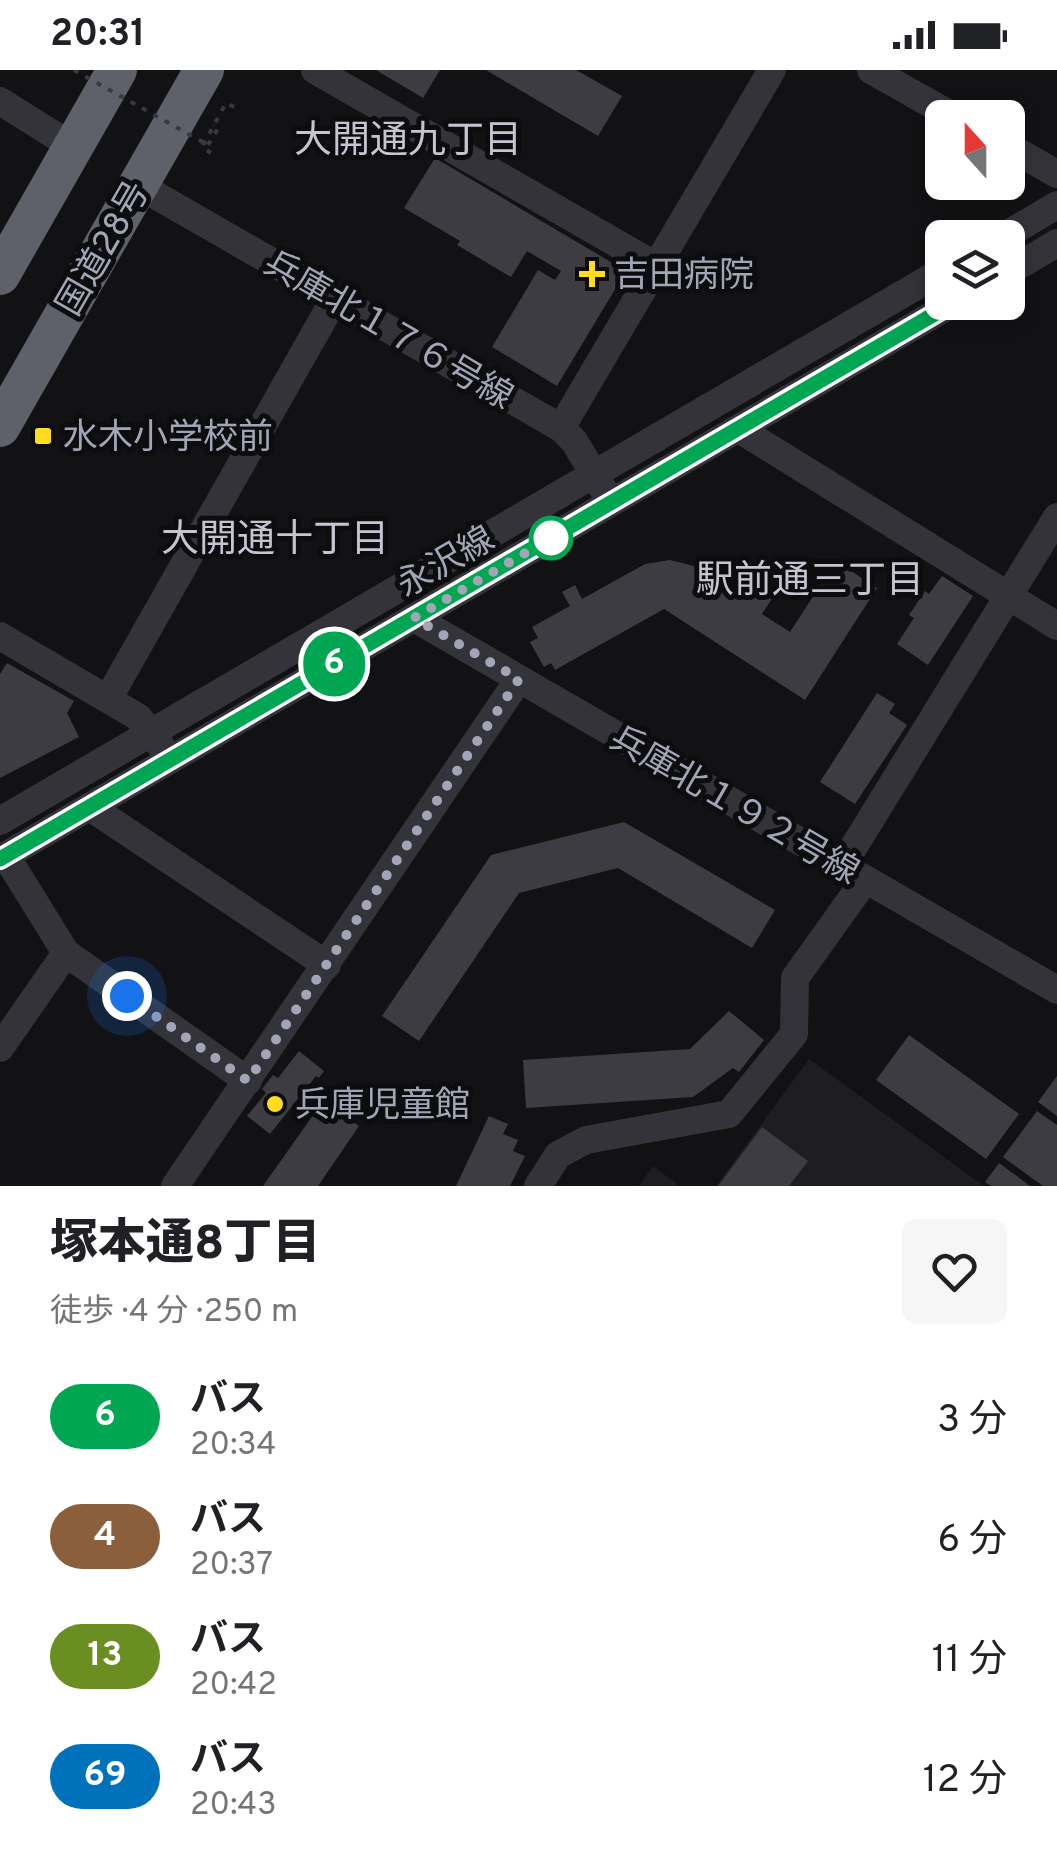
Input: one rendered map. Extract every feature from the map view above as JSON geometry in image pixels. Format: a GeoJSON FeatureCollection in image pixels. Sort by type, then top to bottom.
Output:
{"type":"FeatureCollection","features":[{"type":"Feature","properties":{"kind":"highway"},"geometry":{"type":"LineString","coordinates":[[0,275],[117,70]]}},
{"type":"Feature","properties":{"kind":"highway","name":"国道28号"},"geometry":{"type":"LineString","coordinates":[[0,427],[204,70]]}},
{"type":"Feature","properties":{"kind":"street"},"geometry":{"type":"LineString","coordinates":[[314,70],[656,266]]}},
{"type":"Feature","properties":{"kind":"street"},"geometry":{"type":"LineString","coordinates":[[561,428],[772,70]]}},
{"type":"Feature","properties":{"kind":"street"},"geometry":{"type":"LineString","coordinates":[[871,70],[925,100]]}},
{"type":"Feature","properties":{"kind":"street"},"geometry":{"type":"LineString","coordinates":[[0,101],[73,148]]}},
{"type":"Feature","properties":{"kind":"street"},"geometry":{"type":"LineString","coordinates":[[1025,156],[1057,174]]}},
{"type":"Feature","properties":{"kind":"street","name":"兵庫北１７６号線"},"geometry":{"type":"LineString","coordinates":[[138,185],[561,428],[574,441],[611,503]]}},
{"type":"Feature","properties":{"kind":"street"},"geometry":{"type":"LineString","coordinates":[[1025,224],[1057,205]]}},
{"type":"Feature","properties":{"kind":"street"},"geometry":{"type":"LineString","coordinates":[[1025,262],[1057,243]]}},
{"type":"Feature","properties":{"kind":"street","name":"永沢線"},"geometry":{"type":"LineString","coordinates":[[0,821],[925,282]]}},
{"type":"Feature","properties":{"kind":"street"},"geometry":{"type":"LineString","coordinates":[[108,699],[336,298]]}},
{"type":"Feature","properties":{"kind":"street","name":"永沢線"},"geometry":{"type":"LineString","coordinates":[[3,858],[925,320]]}},
{"type":"Feature","properties":{"kind":"street"},"geometry":{"type":"LineString","coordinates":[[738,429],[1057,626]]}},
{"type":"Feature","properties":{"kind":"street"},"geometry":{"type":"LineString","coordinates":[[538,1186],[558,1155],[586,1140],[729,1114],[794,1034],[794,978],[1008,596],[1057,517]]}},
{"type":"Feature","properties":{"kind":"street","name":"兵庫北１９２号線"},"geometry":{"type":"LineString","coordinates":[[414,618],[1057,990]]}},
{"type":"Feature","properties":{"kind":"street"},"geometry":{"type":"LineString","coordinates":[[0,636],[138,716],[169,760]]}},
{"type":"Feature","properties":{"kind":"street"},"geometry":{"type":"LineString","coordinates":[[175,1186],[519,679]]}},
{"type":"Feature","properties":{"kind":"street"},"geometry":{"type":"LineString","coordinates":[[90,807],[327,965]]}},
{"type":"Feature","properties":{"kind":"street"},"geometry":{"type":"LineString","coordinates":[[3,858],[66,953],[248,1081]]}},
{"type":"Feature","properties":{"kind":"street"},"geometry":{"type":"LineString","coordinates":[[0,1048],[66,953]]}},
{"type":"Feature","properties":{"kind":"path"},"geometry":{"type":"LineString","coordinates":[[74,70],[208,145],[219,127],[214,124]]}},
{"type":"Feature","properties":{"kind":"path"},"geometry":{"type":"LineString","coordinates":[[211,153],[202,148],[214,124],[226,103],[236,108]]}},
{"type":"Feature","properties":{"kind":"shaded area"},"geometry":{"type":"Polygon","coordinates":[[[809,1059],[984,1186],[716,1186],[809,1059]]]}},
{"type":"Feature","properties":{"kind":"shaded area"},"geometry":{"type":"Polygon","coordinates":[[[653,1166],[680,1186],[639,1186],[653,1166]]]}},
{"type":"Feature","properties":{"kind":"building"},"geometry":{"type":"Polygon","coordinates":[[[376,70],[440,70],[423,98],[376,70]]]}},
{"type":"Feature","properties":{"kind":"building"},"geometry":{"type":"Polygon","coordinates":[[[486,70],[576,70],[622,96],[598,136],[486,70]]]}},
{"type":"Feature","properties":{"kind":"building","name":"吉田病院"},"geometry":{"type":"Polygon","coordinates":[[[435,158],[626,271],[557,386],[492,347],[538,270],[555,280],[561,271],[527,251],[511,277],[404,208],[435,158]]]}},
{"type":"Feature","properties":{"kind":"building"},"geometry":{"type":"Polygon","coordinates":[[[670,560],[694,566],[747,600],[756,586],[773,597],[762,614],[790,632],[836,561],[877,588],[805,700],[664,609],[555,670],[551,663],[544,667],[530,642],[538,638],[532,627],[570,606],[562,592],[575,585],[582,599],[645,564],[670,560]]]}},
{"type":"Feature","properties":{"kind":"building"},"geometry":{"type":"Polygon","coordinates":[[[942,576],[973,596],[928,665],[897,644],[914,618],[909,615],[925,591],[929,594],[942,576]]]}},
{"type":"Feature","properties":{"kind":"building"},"geometry":{"type":"Polygon","coordinates":[[[7,663],[74,701],[67,713],[79,737],[0,778],[0,674],[7,663]]]}},
{"type":"Feature","properties":{"kind":"building"},"geometry":{"type":"Polygon","coordinates":[[[877,693],[895,704],[889,713],[907,725],[855,804],[820,782],[877,693]]]}},
{"type":"Feature","properties":{"kind":"building"},"geometry":{"type":"Polygon","coordinates":[[[624,822],[775,910],[752,948],[618,868],[519,893],[419,1041],[382,1016],[491,855],[624,822]]]}},
{"type":"Feature","properties":{"kind":"building"},"geometry":{"type":"Polygon","coordinates":[[[729,1011],[764,1040],[739,1072],[733,1068],[693,1097],[526,1108],[523,1060],[690,1049],[729,1011]]]}},
{"type":"Feature","properties":{"kind":"building"},"geometry":{"type":"Polygon","coordinates":[[[909,1035],[1019,1114],[986,1159],[876,1080],[909,1035]]]}},
{"type":"Feature","properties":{"kind":"building","name":"兵庫児童館"},"geometry":{"type":"Polygon","coordinates":[[[299,1051],[324,1071],[270,1134],[247,1116],[266,1093],[262,1089],[273,1075],[278,1078],[299,1051]]]}},
{"type":"Feature","properties":{"kind":"building"},"geometry":{"type":"Polygon","coordinates":[[[1057,1076],[1057,1116],[1038,1102],[1057,1076]]]}},
{"type":"Feature","properties":{"kind":"building"},"geometry":{"type":"Polygon","coordinates":[[[323,1101],[359,1126],[318,1186],[263,1186],[323,1101]]]}},
{"type":"Feature","properties":{"kind":"building"},"geometry":{"type":"Polygon","coordinates":[[[1037,1111],[1057,1125],[1057,1186],[1043,1186],[1003,1157],[1037,1111]]]}},
{"type":"Feature","properties":{"kind":"building"},"geometry":{"type":"Polygon","coordinates":[[[489,1116],[508,1124],[503,1134],[518,1140],[513,1151],[525,1156],[510,1186],[456,1186],[489,1116]]]}},
{"type":"Feature","properties":{"kind":"building"},"geometry":{"type":"Polygon","coordinates":[[[762,1127],[808,1161],[789,1186],[718,1186],[762,1127]]]}},
{"type":"Feature","properties":{"kind":"building"},"geometry":{"type":"Polygon","coordinates":[[[999,1163],[1030,1186],[991,1186],[985,1182],[999,1163]]]}},
{"type":"Feature","properties":{"kind":"bus line","name":"6"},"geometry":{"type":"LineString","coordinates":[[0,859],[925,319]]}},
{"type":"Feature","properties":{"kind":"place","name":"吉田病院"},"geometry":{"type":"Point","coordinates":[592,274]}},
{"type":"Feature","properties":{"kind":"place","name":"水木小学校前"},"geometry":{"type":"Point","coordinates":[43,436]}},
{"type":"Feature","properties":{"kind":"place","name":"兵庫児童館"},"geometry":{"type":"Point","coordinates":[275,1104]}},
{"type":"Feature","properties":{"kind":"district","name":"大開通九丁目"},"geometry":{"type":"Point","coordinates":[408,139]}},
{"type":"Feature","properties":{"kind":"district","name":"大開通十丁目"},"geometry":{"type":"Point","coordinates":[275,538]}},
{"type":"Feature","properties":{"kind":"district","name":"駅前通三丁目"},"geometry":{"type":"Point","coordinates":[810,579]}},
{"type":"Feature","properties":{"kind":"route"},"geometry":{"type":"LineString","coordinates":[[127,996],[248,1081],[519,679],[414,618],[551,538]]}}]}
